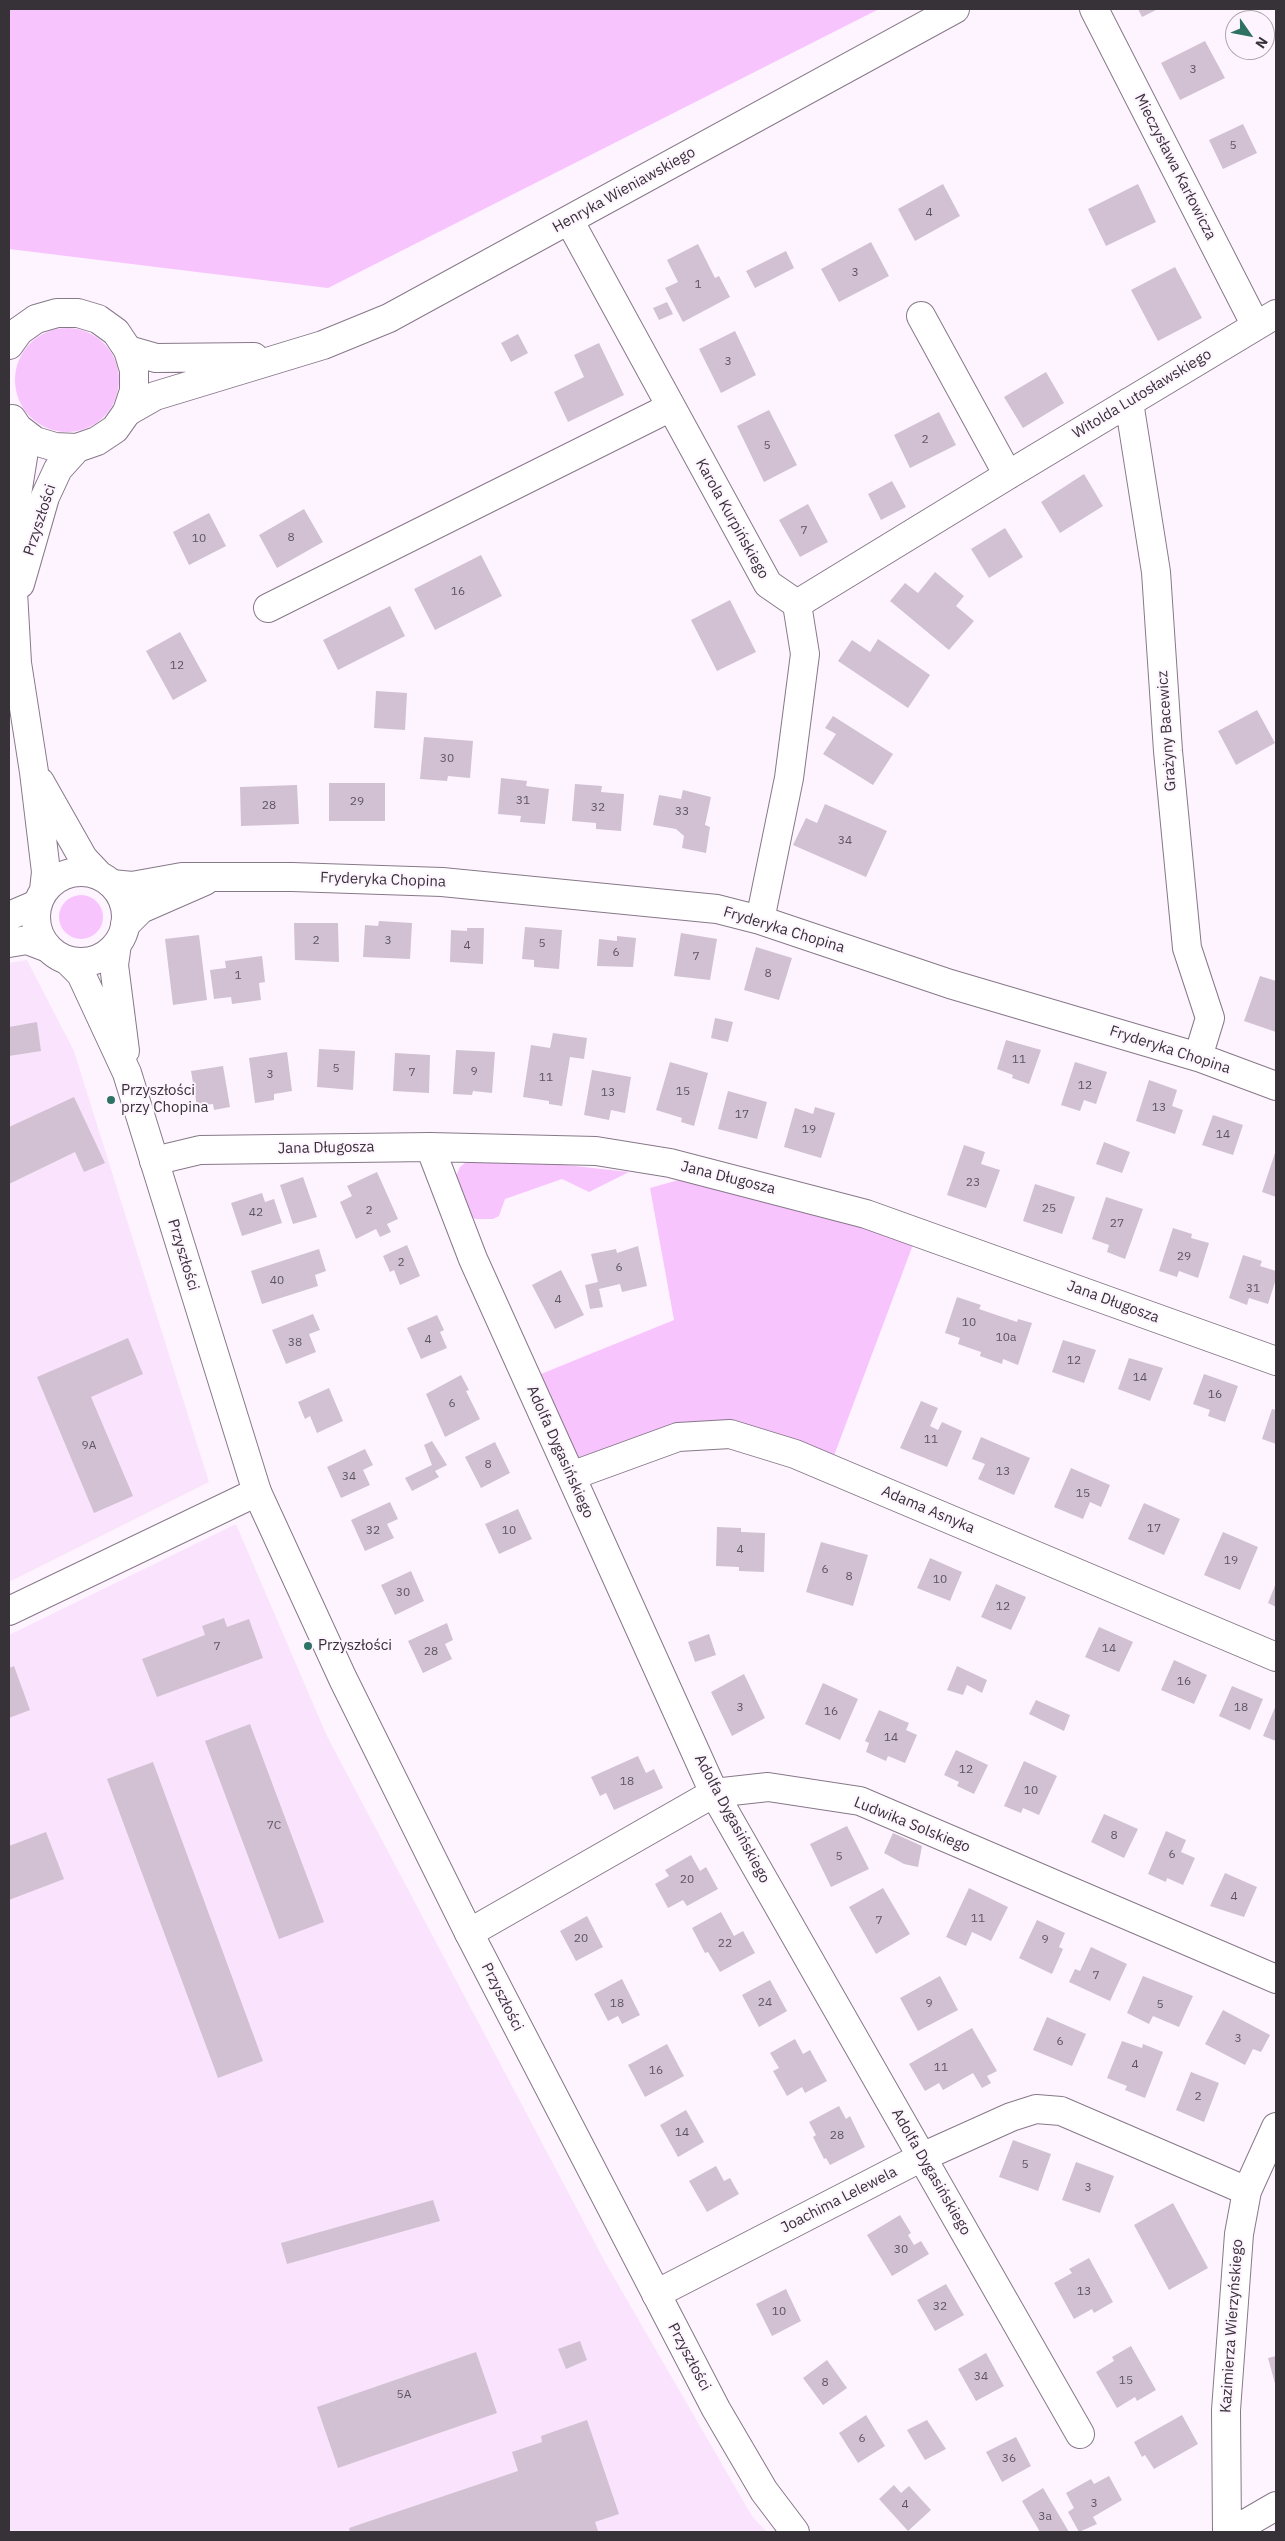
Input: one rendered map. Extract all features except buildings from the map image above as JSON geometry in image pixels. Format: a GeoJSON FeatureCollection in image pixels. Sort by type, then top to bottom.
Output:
{"type":"FeatureCollection","features":[{"type":"Feature","properties":{"kind":"street","name":"Henryka Wieniawskiego"},"geometry":{"type":"LineString","coordinates":[[127,412],[154,396],[324,345],[389,318],[955,9]]}},
{"type":"Feature","properties":{"kind":"street","name":"Mieczysława Karłowicza"},"geometry":{"type":"LineString","coordinates":[[1094,9],[1266,320]]}},
{"type":"Feature","properties":{"kind":"street","name":"Karola Kurpińskiego"},"geometry":{"type":"LineString","coordinates":[[569,220],[768,584],[797,604]]}},
{"type":"Feature","properties":{"kind":"street"},"geometry":{"type":"LineString","coordinates":[[12,336],[36,319],[57,313],[78,312],[98,319],[110,328],[128,350],[134,370],[134,391],[127,412],[114,429],[97,441],[77,448],[55,447],[35,441],[13,422]]}},
{"type":"Feature","properties":{"kind":"street"},"geometry":{"type":"LineString","coordinates":[[921,316],[1008,474]]}},
{"type":"Feature","properties":{"kind":"street","name":"Witolda Lutosławskiego"},"geometry":{"type":"LineString","coordinates":[[797,604],[1008,474],[1266,320]]}},
{"type":"Feature","properties":{"kind":"street","name":"Henryka Wieniawskiego"},"geometry":{"type":"LineString","coordinates":[[128,350],[156,358],[285,356]]}},
{"type":"Feature","properties":{"kind":"street","name":"Grażyny Bacewicz"},"geometry":{"type":"LineString","coordinates":[[1129,402],[1156,572],[1168,751],[1188,948],[1210,1018],[1198,1057]]}},
{"type":"Feature","properties":{"kind":"street"},"geometry":{"type":"LineString","coordinates":[[268,608],[671,407]]}},
{"type":"Feature","properties":{"kind":"street","name":"Przyszłości"},"geometry":{"type":"LineString","coordinates":[[13,422],[23,457],[10,538],[15,600],[17,663],[34,772],[46,872],[41,897]]}},
{"type":"Feature","properties":{"kind":"street","name":"Przyszłości"},"geometry":{"type":"LineString","coordinates":[[15,600],[45,497],[58,469],[77,448]]}},
{"type":"Feature","properties":{"kind":"street"},"geometry":{"type":"LineString","coordinates":[[760,920],[789,778],[806,654],[797,604]]}},
{"type":"Feature","properties":{"kind":"street","name":"Przyszłości"},"geometry":{"type":"LineString","coordinates":[[34,772],[83,858],[106,879]]}},
{"type":"Feature","properties":{"kind":"street"},"geometry":{"type":"LineString","coordinates":[[9,916],[41,897],[63,875],[87,872],[106,879],[124,903],[121,935],[100,958],[87,962],[58,955],[27,940],[9,943]]}},
{"type":"Feature","properties":{"kind":"street","name":"Fryderyka Chopina"},"geometry":{"type":"LineString","coordinates":[[106,879],[132,886],[182,877],[292,877],[442,882],[717,909],[760,920],[950,984],[1198,1057],[1276,1086]]}},
{"type":"Feature","properties":{"kind":"street","name":"Fryderyka Chopina"},"geometry":{"type":"LineString","coordinates":[[121,935],[141,909],[211,878]]}},
{"type":"Feature","properties":{"kind":"street"},"geometry":{"type":"LineString","coordinates":[[41,897],[36,920],[39,935],[58,955]]}},
{"type":"Feature","properties":{"kind":"street","name":"Przyszłości"},"geometry":{"type":"LineString","coordinates":[[121,935],[114,966],[128,1073],[257,1492],[343,1679],[469,1933],[716,2408],[764,2491],[795,2532]]}},
{"type":"Feature","properties":{"kind":"street","name":"Przyszłości"},"geometry":{"type":"LineString","coordinates":[[58,955],[80,974],[128,1073]]}},
{"type":"Feature","properties":{"kind":"street","name":"Jana Długosza"},"geometry":{"type":"LineString","coordinates":[[154,1161],[200,1150],[430,1147],[596,1151],[670,1163],[866,1214],[1276,1361]]}},
{"type":"Feature","properties":{"kind":"street","name":"Adolfa Dygasińskiego"},"geometry":{"type":"LineString","coordinates":[[430,1147],[473,1259],[714,1793],[1080,2434]]}},
{"type":"Feature","properties":{"kind":"street","name":"Adama Asnyka"},"geometry":{"type":"LineString","coordinates":[[571,1476],[678,1437],[730,1434],[795,1454],[1276,1657]]}},
{"type":"Feature","properties":{"kind":"street"},"geometry":{"type":"LineString","coordinates":[[9,1611],[257,1492]]}},
{"type":"Feature","properties":{"kind":"street","name":"Ludwika Solskiego"},"geometry":{"type":"LineString","coordinates":[[469,1933],[714,1793],[768,1788],[860,1802],[1276,1979]]}},
{"type":"Feature","properties":{"kind":"street","name":"Joachima Lelewela"},"geometry":{"type":"LineString","coordinates":[[656,2294],[922,2157],[1011,2117],[1036,2109],[1061,2111],[1247,2191]]}},
{"type":"Feature","properties":{"kind":"street","name":"Kazimierza Wierzyńskiego"},"geometry":{"type":"LineString","coordinates":[[1227,2532],[1226,2410],[1238,2234],[1247,2191],[1276,2127]]}},
{"type":"Feature","properties":{"kind":"street"},"geometry":{"type":"LineString","coordinates":[[1231,2532],[1276,2506]]}},
{"type":"Feature","properties":{"kind":"shaded area"},"geometry":{"type":"Polygon","coordinates":[[[9,9],[879,9],[328,288],[9,249],[9,9]]]}},
{"type":"Feature","properties":{"kind":"shaded area"},"geometry":{"type":"Polygon","coordinates":[[[67,328],[87,332],[104,343],[115,360],[119,380],[115,400],[104,417],[87,428],[67,432],[47,428],[30,417],[19,400],[15,380],[19,360],[30,343],[47,332],[67,328]]]}},
{"type":"Feature","properties":{"kind":"shaded area"},"geometry":{"type":"Polygon","coordinates":[[[81,895],[93,899],[99,905],[103,917],[99,929],[93,935],[81,939],[69,935],[63,929],[59,917],[63,905],[69,899],[81,895]]]}},
{"type":"Feature","properties":{"kind":"shaded area"},"geometry":{"type":"Polygon","coordinates":[[[27,960],[74,1051],[209,1482],[9,1582],[9,963],[27,960]]]}},
{"type":"Feature","properties":{"kind":"shaded area"},"geometry":{"type":"Polygon","coordinates":[[[475,1155],[629,1172],[589,1192],[562,1179],[505,1199],[499,1216],[493,1219],[475,1219],[459,1206],[452,1185],[460,1167],[475,1155]]]}},
{"type":"Feature","properties":{"kind":"shaded area"},"geometry":{"type":"Polygon","coordinates":[[[693,1176],[914,1242],[832,1461],[734,1425],[585,1476],[536,1376],[674,1320],[650,1188],[693,1176]]]}},
{"type":"Feature","properties":{"kind":"shaded area"},"geometry":{"type":"Polygon","coordinates":[[[236,1524],[327,1736],[604,2260],[752,2516],[767,2532],[9,2532],[9,1635],[236,1524]]]}},
{"type":"Feature","properties":{"kind":"place","name":"Przyszłości przy Chopina"},"geometry":{"type":"Point","coordinates":[111,1100]}},
{"type":"Feature","properties":{"kind":"place","name":"Przyszłości"},"geometry":{"type":"Point","coordinates":[308,1646]}}]}
